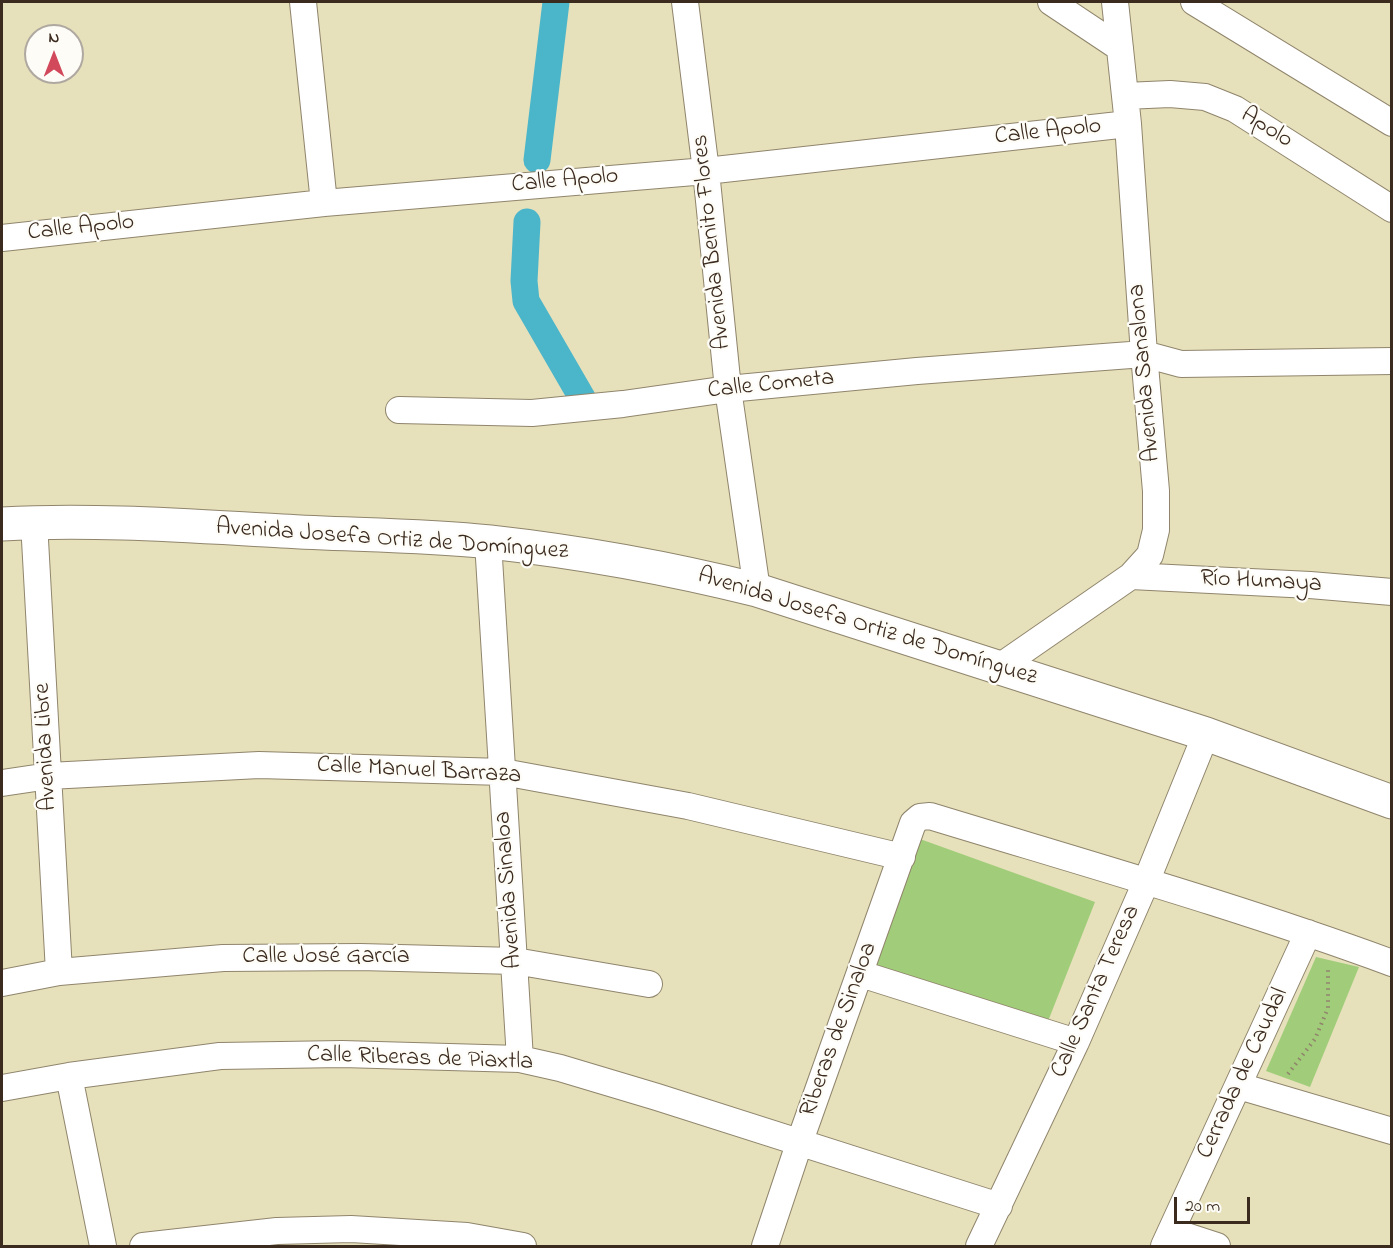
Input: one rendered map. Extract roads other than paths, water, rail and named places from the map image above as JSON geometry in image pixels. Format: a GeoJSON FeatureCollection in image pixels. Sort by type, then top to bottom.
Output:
{"type":"FeatureCollection","features":[{"type":"Feature","properties":{"kind":"street"},"geometry":{"type":"LineString","coordinates":[[303,2],[324,203]]}},
{"type":"Feature","properties":{"kind":"street","name":"Avenida Benito Flores"},"geometry":{"type":"LineString","coordinates":[[685,2],[706,171],[728,389],[757,590]]}},
{"type":"Feature","properties":{"kind":"street"},"geometry":{"type":"LineString","coordinates":[[1051,2],[1120,48]]}},
{"type":"Feature","properties":{"kind":"street","name":"Avenida Sanalona"},"geometry":{"type":"LineString","coordinates":[[998,668],[1131,576],[1150,555],[1156,530],[1156,491],[1128,124],[1115,2]]}},
{"type":"Feature","properties":{"kind":"street"},"geometry":{"type":"LineString","coordinates":[[1194,2],[1392,123]]}},
{"type":"Feature","properties":{"kind":"street","name":"Apolo"},"geometry":{"type":"LineString","coordinates":[[1125,96],[1170,94],[1204,97],[1235,109],[1392,209]]}},
{"type":"Feature","properties":{"kind":"street","name":"Calle Apolo"},"geometry":{"type":"LineString","coordinates":[[2,238],[324,203],[706,171],[1128,124]]}},
{"type":"Feature","properties":{"kind":"street","name":"Calle Cometa"},"geometry":{"type":"LineString","coordinates":[[399,410],[532,413],[623,404],[728,389],[917,371],[1144,354],[1181,364],[1392,361]]}},
{"type":"Feature","properties":{"kind":"street","name":"Avenida Josefa Ortiz de Domínguez"},"geometry":{"type":"LineString","coordinates":[[2,524],[34,522],[194,527],[488,542],[617,560],[681,572],[757,590],[1206,734],[1392,802]]}},
{"type":"Feature","properties":{"kind":"street","name":"Avenida Libre"},"geometry":{"type":"LineString","coordinates":[[34,522],[59,972]]}},
{"type":"Feature","properties":{"kind":"street","name":"Avenida Sinaloa"},"geometry":{"type":"LineString","coordinates":[[488,542],[520,1059]]}},
{"type":"Feature","properties":{"kind":"street","name":"Río Humaya"},"geometry":{"type":"LineString","coordinates":[[1131,576],[1310,585],[1392,592]]}},
{"type":"Feature","properties":{"kind":"street","name":"Calle Santa Teresa"},"geometry":{"type":"LineString","coordinates":[[979,1246],[1076,1042],[1146,882],[1206,734]]}},
{"type":"Feature","properties":{"kind":"street","name":"Calle Manuel Barraza"},"geometry":{"type":"LineString","coordinates":[[2,783],[49,777],[259,765],[503,772],[688,806],[902,857]]}},
{"type":"Feature","properties":{"kind":"street","name":"Riberas de Sinaloa"},"geometry":{"type":"LineString","coordinates":[[765,1246],[913,823],[920,817],[930,816],[1146,882]]}},
{"type":"Feature","properties":{"kind":"street"},"geometry":{"type":"LineString","coordinates":[[1146,882],[1319,937],[1392,963]]}},
{"type":"Feature","properties":{"kind":"street","name":"Cerrada de Caudal"},"geometry":{"type":"LineString","coordinates":[[1167,1239],[1239,1086],[1319,937]]}},
{"type":"Feature","properties":{"kind":"street","name":"Calle José García"},"geometry":{"type":"LineString","coordinates":[[2,983],[59,972],[223,958],[360,957],[515,961],[649,984]]}},
{"type":"Feature","properties":{"kind":"street"},"geometry":{"type":"LineString","coordinates":[[861,974],[1076,1042]]}},
{"type":"Feature","properties":{"kind":"street","name":"Calle Riberas de Piaxtla"},"geometry":{"type":"LineString","coordinates":[[2,1088],[69,1076],[219,1056],[342,1054],[520,1059],[657,1096],[999,1206]]}},
{"type":"Feature","properties":{"kind":"street"},"geometry":{"type":"LineString","coordinates":[[69,1076],[103,1246]]}},
{"type":"Feature","properties":{"kind":"street"},"geometry":{"type":"LineString","coordinates":[[1239,1086],[1392,1131]]}},
{"type":"Feature","properties":{"kind":"street"},"geometry":{"type":"LineString","coordinates":[[143,1246],[278,1239],[351,1229],[523,1246]]}},
{"type":"Feature","properties":{"kind":"street"},"geometry":{"type":"LineString","coordinates":[[1167,1239],[1217,1246]]}},
{"type":"Feature","properties":{"kind":"waterway"},"geometry":{"type":"LineString","coordinates":[[537,160],[556,2]]}},
{"type":"Feature","properties":{"kind":"waterway"},"geometry":{"type":"LineString","coordinates":[[527,222],[524,281],[526,301],[585,403]]}}]}
